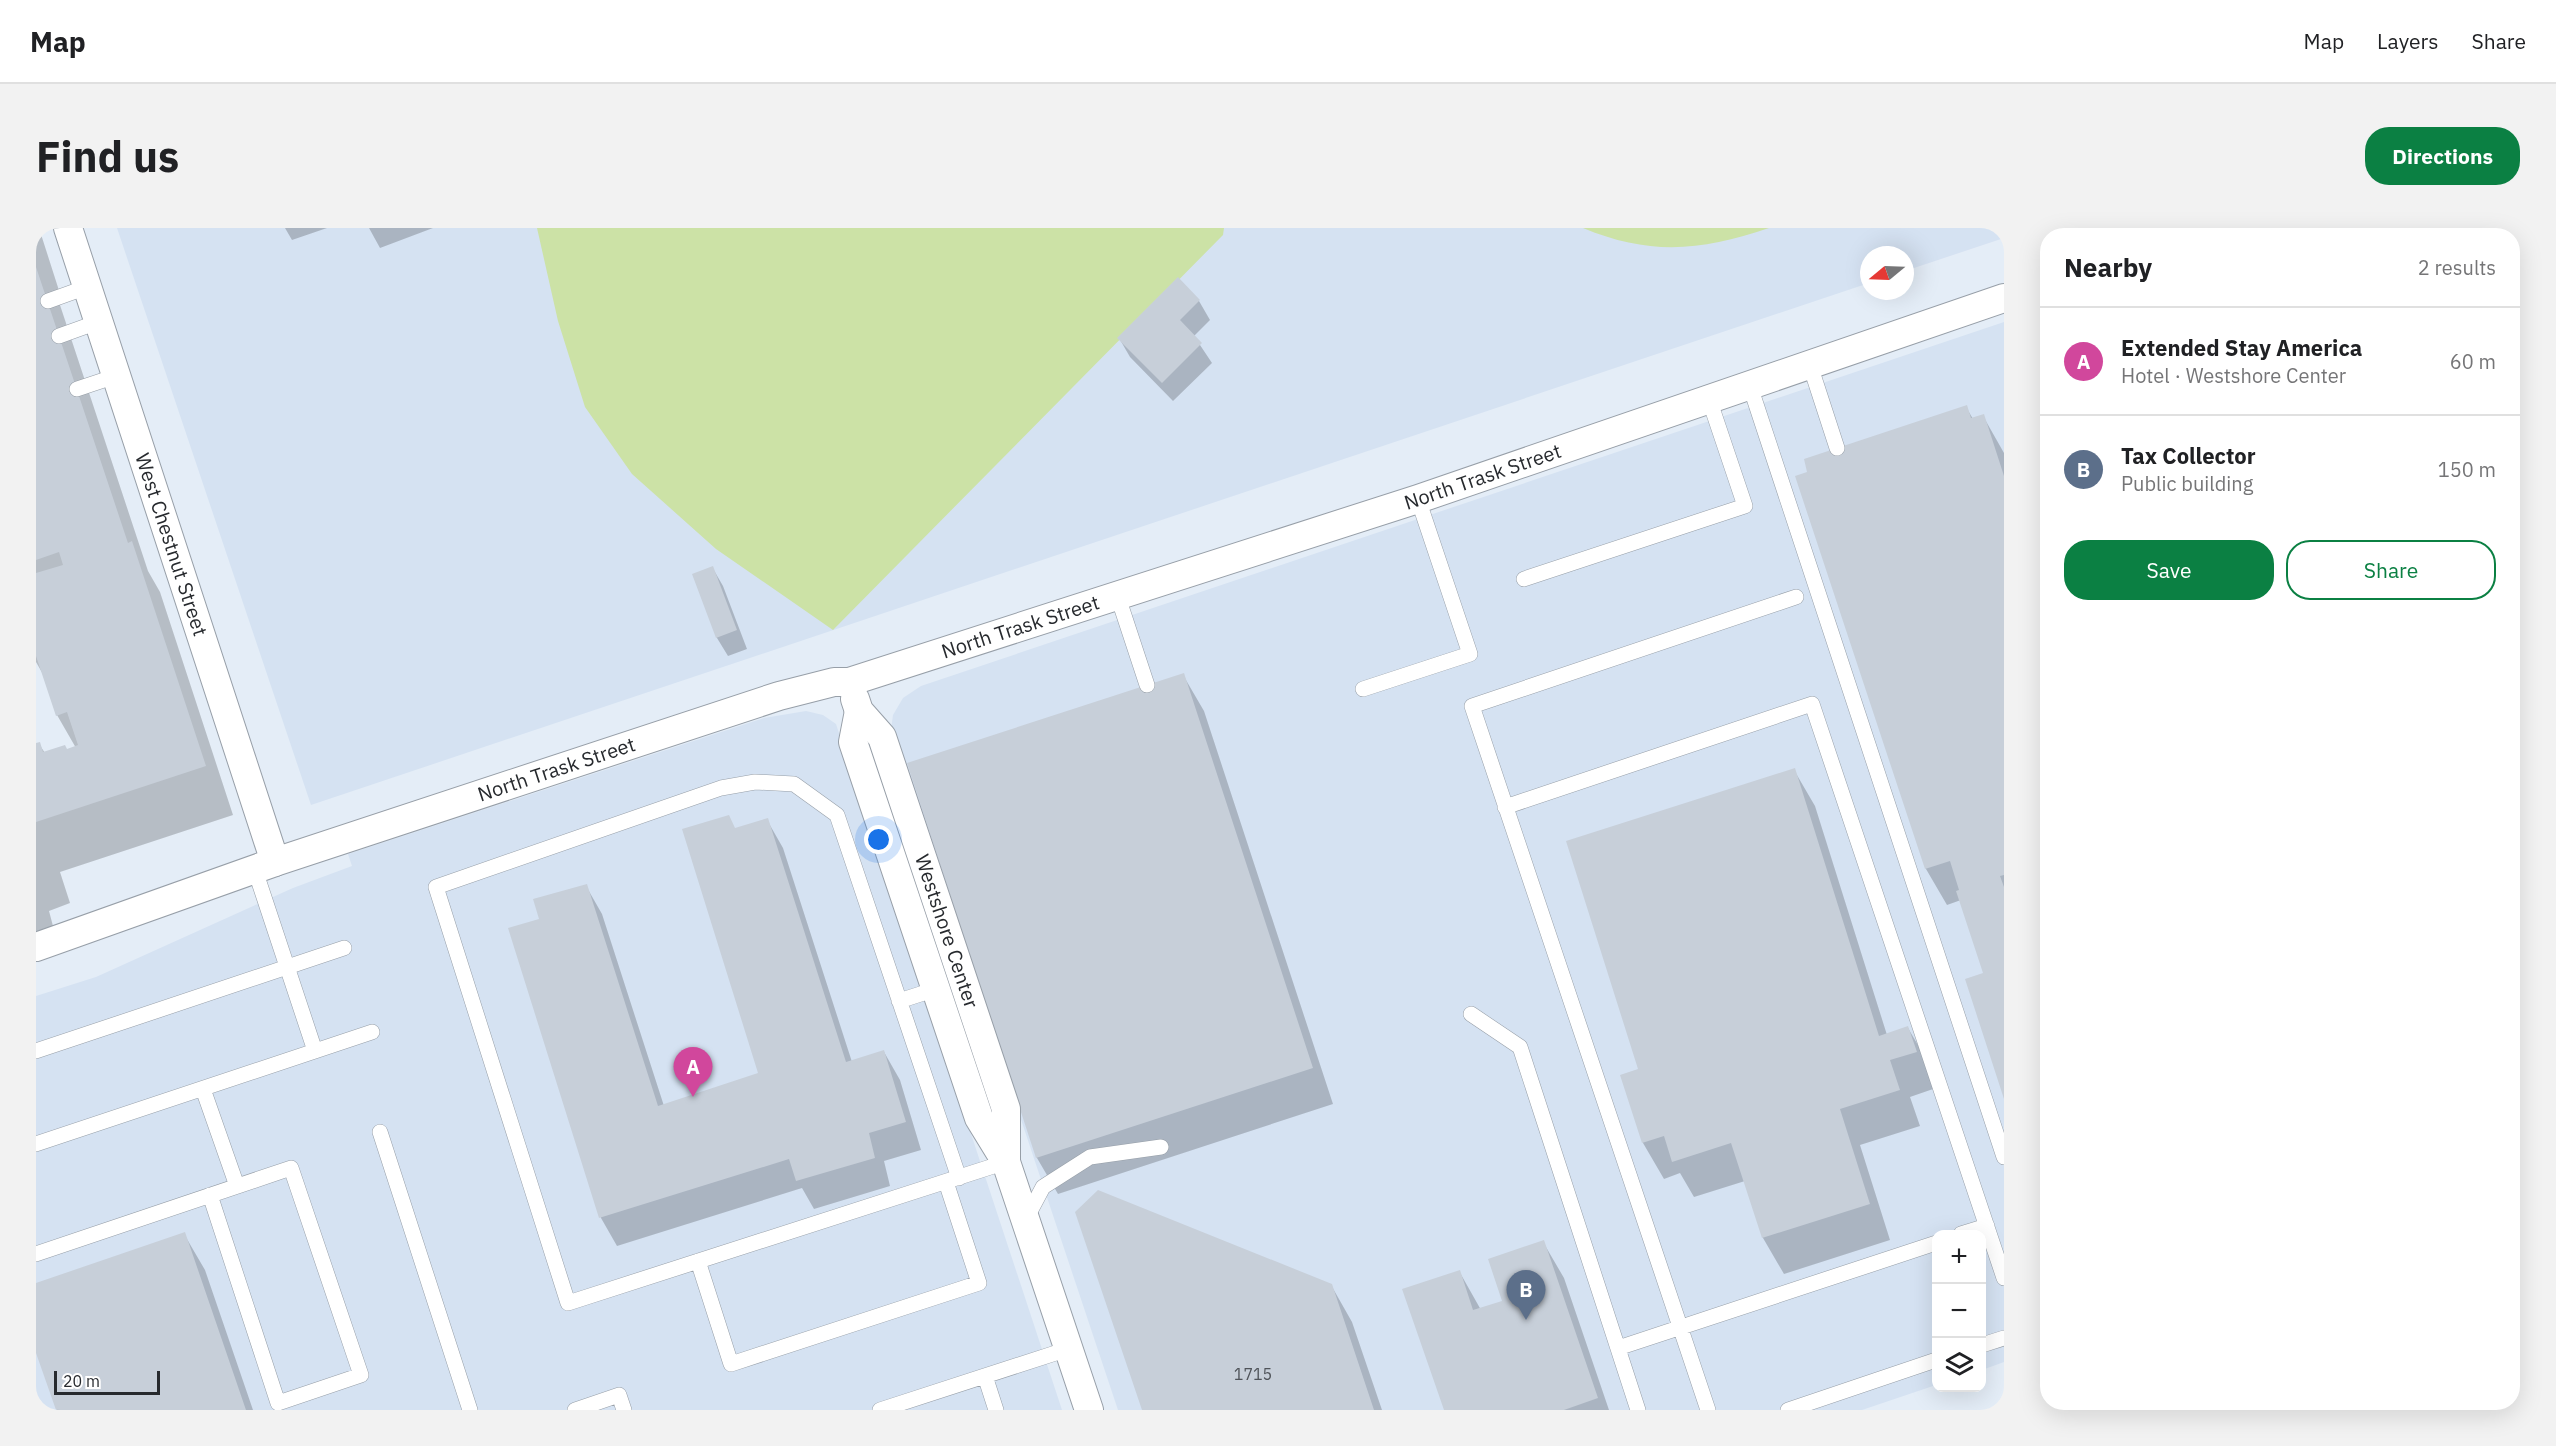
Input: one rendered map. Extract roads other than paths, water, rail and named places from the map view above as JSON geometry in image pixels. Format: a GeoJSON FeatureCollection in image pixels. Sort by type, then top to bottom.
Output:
{"type":"FeatureCollection","features":[{"type":"Feature","properties":{"kind":"street","name":"West Chestnut Street"},"geometry":{"type":"LineString","coordinates":[[68,228],[116,376],[265,866]]}},
{"type":"Feature","properties":{"kind":"street","name":"North Trask Street"},"geometry":{"type":"LineString","coordinates":[[36,947],[265,866],[779,696],[834,682],[849,682],[1419,499],[2004,298]]}},
{"type":"Feature","properties":{"kind":"street","name":"Westshore Center"},"geometry":{"type":"LineString","coordinates":[[849,682],[859,711],[882,737],[1006,1109],[1006,1162]]}},
{"type":"Feature","properties":{"kind":"street","name":"Westshore Center"},"geometry":{"type":"LineString","coordinates":[[859,711],[853,742],[979,1118],[1006,1162],[1089,1410]]}},
{"type":"Feature","properties":{"kind":"street"},"geometry":{"type":"LineString","coordinates":[[936,989],[963,980]]}},
{"type":"Feature","properties":{"kind":"lane"},"geometry":{"type":"LineString","coordinates":[[48,301],[87,287]]}},
{"type":"Feature","properties":{"kind":"lane"},"geometry":{"type":"LineString","coordinates":[[59,336],[98,322]]}},
{"type":"Feature","properties":{"kind":"lane"},"geometry":{"type":"LineString","coordinates":[[1810,365],[1837,448]]}},
{"type":"Feature","properties":{"kind":"lane"},"geometry":{"type":"LineString","coordinates":[[77,389],[116,376]]}},
{"type":"Feature","properties":{"kind":"lane"},"geometry":{"type":"LineString","coordinates":[[1750,386],[2004,1157]]}},
{"type":"Feature","properties":{"kind":"lane"},"geometry":{"type":"LineString","coordinates":[[1524,579],[1745,506],[1709,399]]}},
{"type":"Feature","properties":{"kind":"lane"},"geometry":{"type":"LineString","coordinates":[[1363,689],[1470,654],[1419,499]]}},
{"type":"Feature","properties":{"kind":"lane"},"geometry":{"type":"LineString","coordinates":[[1118,597],[1147,685]]}},
{"type":"Feature","properties":{"kind":"lane"},"geometry":{"type":"LineString","coordinates":[[1707,1410],[1472,706],[1796,597]]}},
{"type":"Feature","properties":{"kind":"lane"},"geometry":{"type":"LineString","coordinates":[[1505,807],[1812,704],[2004,1278]]}},
{"type":"Feature","properties":{"kind":"lane"},"geometry":{"type":"LineString","coordinates":[[698,1261],[731,1364],[979,1283],[952,1180],[899,1001],[837,815],[794,784],[754,782],[721,788],[436,886],[568,1304],[698,1261],[952,1180],[1006,1162]]}},
{"type":"Feature","properties":{"kind":"lane"},"geometry":{"type":"LineString","coordinates":[[265,866],[287,966],[315,1051]]}},
{"type":"Feature","properties":{"kind":"lane"},"geometry":{"type":"LineString","coordinates":[[36,1051],[344,948]]}},
{"type":"Feature","properties":{"kind":"lane"},"geometry":{"type":"LineString","coordinates":[[899,1001],[936,989]]}},
{"type":"Feature","properties":{"kind":"lane"},"geometry":{"type":"LineString","coordinates":[[1471,1014],[1520,1047],[1638,1410]]}},
{"type":"Feature","properties":{"kind":"lane"},"geometry":{"type":"LineString","coordinates":[[36,1144],[372,1032]]}},
{"type":"Feature","properties":{"kind":"lane"},"geometry":{"type":"LineString","coordinates":[[203,1089],[237,1186]]}},
{"type":"Feature","properties":{"kind":"lane"},"geometry":{"type":"LineString","coordinates":[[380,1132],[470,1410]]}},
{"type":"Feature","properties":{"kind":"lane"},"geometry":{"type":"LineString","coordinates":[[1026,1220],[1043,1187],[1090,1157],[1161,1148]]}},
{"type":"Feature","properties":{"kind":"lane"},"geometry":{"type":"LineString","coordinates":[[36,1254],[210,1195],[291,1168],[361,1375],[278,1403],[210,1195]]}},
{"type":"Feature","properties":{"kind":"lane"},"geometry":{"type":"LineString","coordinates":[[1974,1230],[1987,1226]]}},
{"type":"Feature","properties":{"kind":"lane"},"geometry":{"type":"LineString","coordinates":[[1618,1348],[1932,1244]]}},
{"type":"Feature","properties":{"kind":"lane"},"geometry":{"type":"LineString","coordinates":[[1986,1345],[2004,1338]]}},
{"type":"Feature","properties":{"kind":"lane"},"geometry":{"type":"LineString","coordinates":[[880,1410],[1068,1349]]}},
{"type":"Feature","properties":{"kind":"lane"},"geometry":{"type":"LineString","coordinates":[[1788,1410],[1932,1361]]}},
{"type":"Feature","properties":{"kind":"lane"},"geometry":{"type":"LineString","coordinates":[[985,1376],[996,1410]]}},
{"type":"Feature","properties":{"kind":"lane"},"geometry":{"type":"LineString","coordinates":[[575,1410],[619,1395],[624,1410]]}},
{"type":"Feature","properties":{"kind":"place","name":"Extended Stay America"},"geometry":{"type":"Point","coordinates":[693,1097]}},
{"type":"Feature","properties":{"kind":"place","name":"Tax Collector"},"geometry":{"type":"Point","coordinates":[1526,1320]}}]}
